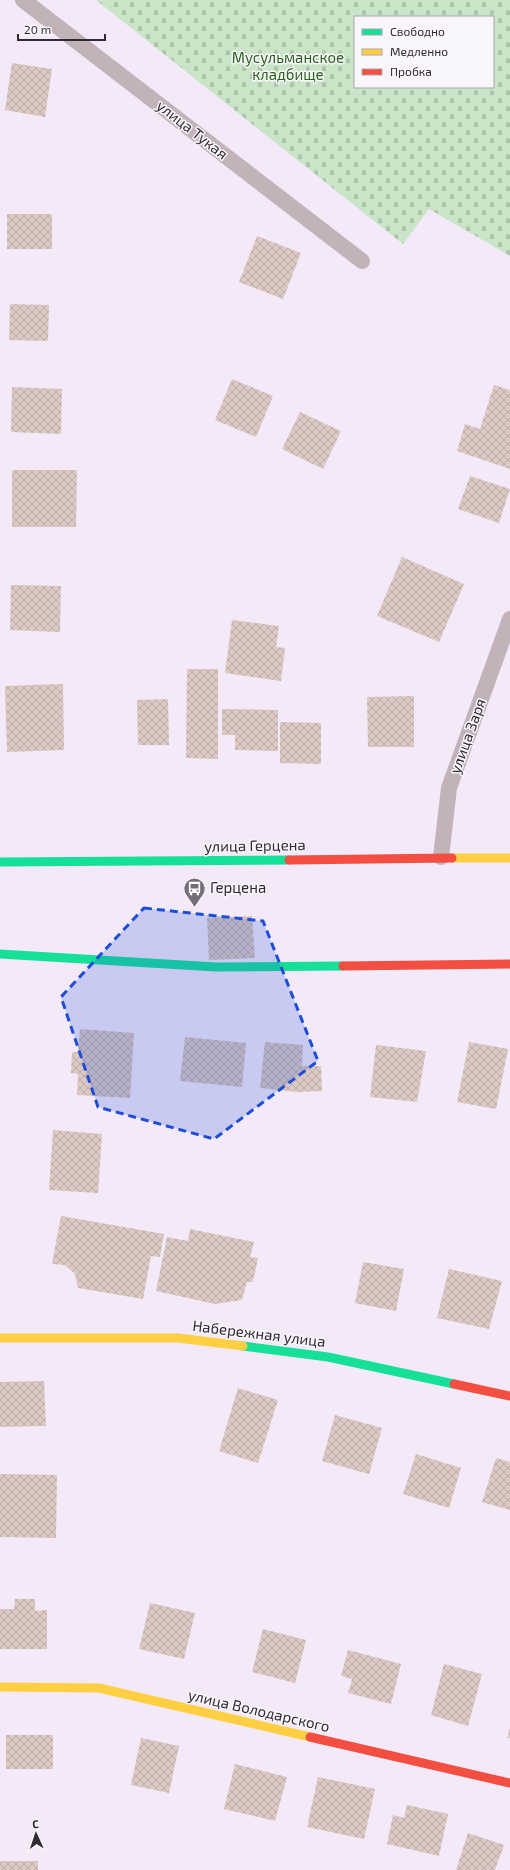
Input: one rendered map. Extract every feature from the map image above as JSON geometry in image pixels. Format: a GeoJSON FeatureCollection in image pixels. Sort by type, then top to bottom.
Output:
{"type":"FeatureCollection","features":[{"type":"Feature","properties":{"kind":"street","name":"улица Герцена"},"geometry":{"type":"LineString","coordinates":[[0,862],[441,857],[510,858]]}},
{"type":"Feature","properties":{"kind":"street"},"geometry":{"type":"LineString","coordinates":[[0,954],[216,967],[510,964]]}},
{"type":"Feature","properties":{"kind":"street","name":"Набережная улица"},"geometry":{"type":"LineString","coordinates":[[0,1338],[178,1338],[328,1357],[510,1396]]}},
{"type":"Feature","properties":{"kind":"street","name":"улица Володарского"},"geometry":{"type":"LineString","coordinates":[[0,1687],[99,1688],[510,1783]]}},
{"type":"Feature","properties":{"kind":"lane","name":"улица Тукая"},"geometry":{"type":"LineString","coordinates":[[23,0],[362,261]]}},
{"type":"Feature","properties":{"kind":"lane","name":"улица Заря"},"geometry":{"type":"LineString","coordinates":[[441,857],[449,788],[510,619]]}},
{"type":"Feature","properties":{"kind":"highlighted area"},"geometry":{"type":"Polygon","coordinates":[[[144,908],[263,921],[318,1061],[214,1139],[98,1107],[61,997],[144,908]]]}},
{"type":"Feature","properties":{"kind":"green space","name":"Мусульманское кладбище"},"geometry":{"type":"Polygon","coordinates":[[[96,0],[510,0],[510,256],[429,209],[403,244],[96,0]]]}},
{"type":"Feature","properties":{"kind":"building"},"geometry":{"type":"Polygon","coordinates":[[[12,63],[52,69],[45,117],[5,110],[12,63]]]}},
{"type":"Feature","properties":{"kind":"building"},"geometry":{"type":"Polygon","coordinates":[[[7,214],[52,214],[52,249],[7,249],[7,214]]]}},
{"type":"Feature","properties":{"kind":"building"},"geometry":{"type":"Polygon","coordinates":[[[257,236],[301,253],[283,299],[239,282],[257,236]]]}},
{"type":"Feature","properties":{"kind":"building"},"geometry":{"type":"Polygon","coordinates":[[[10,304],[49,305],[48,341],[9,340],[10,304]]]}},
{"type":"Feature","properties":{"kind":"building"},"geometry":{"type":"Polygon","coordinates":[[[232,379],[273,396],[256,437],[215,420],[232,379]]]}},
{"type":"Feature","properties":{"kind":"building"},"geometry":{"type":"Polygon","coordinates":[[[494,385],[510,390],[510,469],[457,451],[465,424],[480,429],[494,385]]]}},
{"type":"Feature","properties":{"kind":"building"},"geometry":{"type":"Polygon","coordinates":[[[12,387],[62,389],[61,434],[11,432],[12,387]]]}},
{"type":"Feature","properties":{"kind":"building"},"geometry":{"type":"Polygon","coordinates":[[[300,412],[341,431],[323,469],[282,449],[300,412]]]}},
{"type":"Feature","properties":{"kind":"building"},"geometry":{"type":"Polygon","coordinates":[[[12,470],[77,470],[76,527],[12,527],[12,470]]]}},
{"type":"Feature","properties":{"kind":"building"},"geometry":{"type":"Polygon","coordinates":[[[470,476],[510,489],[499,523],[458,509],[470,476]]]}},
{"type":"Feature","properties":{"kind":"building"},"geometry":{"type":"Polygon","coordinates":[[[402,557],[464,584],[439,642],[377,616],[402,557]]]}},
{"type":"Feature","properties":{"kind":"building"},"geometry":{"type":"Polygon","coordinates":[[[11,585],[61,586],[60,632],[10,630],[11,585]]]}},
{"type":"Feature","properties":{"kind":"building"},"geometry":{"type":"Polygon","coordinates":[[[232,620],[279,626],[276,647],[285,648],[281,681],[225,673],[232,620]]]}},
{"type":"Feature","properties":{"kind":"building"},"geometry":{"type":"Polygon","coordinates":[[[187,669],[218,669],[218,759],[186,758],[187,669]]]}},
{"type":"Feature","properties":{"kind":"building"},"geometry":{"type":"Polygon","coordinates":[[[63,684],[64,750],[7,752],[5,686],[63,684]]]}},
{"type":"Feature","properties":{"kind":"building"},"geometry":{"type":"Polygon","coordinates":[[[414,696],[414,747],[368,747],[367,697],[414,696]]]}},
{"type":"Feature","properties":{"kind":"building"},"geometry":{"type":"Polygon","coordinates":[[[168,699],[169,745],[138,745],[137,700],[168,699]]]}},
{"type":"Feature","properties":{"kind":"building"},"geometry":{"type":"Polygon","coordinates":[[[222,709],[278,710],[278,751],[235,750],[235,735],[222,735],[222,709]]]}},
{"type":"Feature","properties":{"kind":"building"},"geometry":{"type":"Polygon","coordinates":[[[280,722],[321,723],[321,764],[280,763],[280,722]]]}},
{"type":"Feature","properties":{"kind":"building"},"geometry":{"type":"Polygon","coordinates":[[[252,916],[255,958],[209,960],[207,918],[252,916]]]}},
{"type":"Feature","properties":{"kind":"building"},"geometry":{"type":"Polygon","coordinates":[[[80,1029],[134,1033],[130,1098],[77,1095],[78,1074],[71,1073],[72,1052],[78,1052],[80,1029]]]}},
{"type":"Feature","properties":{"kind":"building"},"geometry":{"type":"Polygon","coordinates":[[[185,1037],[246,1043],[242,1087],[180,1081],[185,1037]]]}},
{"type":"Feature","properties":{"kind":"building"},"geometry":{"type":"Polygon","coordinates":[[[265,1042],[303,1045],[302,1066],[321,1066],[322,1091],[298,1092],[260,1088],[265,1042]]]}},
{"type":"Feature","properties":{"kind":"building"},"geometry":{"type":"Polygon","coordinates":[[[469,1042],[508,1049],[496,1109],[457,1102],[469,1042]]]}},
{"type":"Feature","properties":{"kind":"building"},"geometry":{"type":"Polygon","coordinates":[[[376,1045],[426,1051],[417,1102],[370,1097],[376,1045]]]}},
{"type":"Feature","properties":{"kind":"building"},"geometry":{"type":"Polygon","coordinates":[[[53,1130],[102,1134],[98,1193],[49,1190],[53,1130]]]}},
{"type":"Feature","properties":{"kind":"building"},"geometry":{"type":"Polygon","coordinates":[[[61,1216],[164,1234],[160,1257],[151,1256],[143,1299],[78,1288],[75,1274],[65,1265],[52,1264],[61,1216]]]}},
{"type":"Feature","properties":{"kind":"building"},"geometry":{"type":"Polygon","coordinates":[[[190,1229],[254,1242],[250,1257],[258,1258],[253,1282],[247,1282],[242,1300],[215,1304],[156,1291],[167,1237],[188,1241],[190,1229]]]}},
{"type":"Feature","properties":{"kind":"building"},"geometry":{"type":"Polygon","coordinates":[[[363,1262],[404,1269],[396,1311],[355,1303],[363,1262]]]}},
{"type":"Feature","properties":{"kind":"building"},"geometry":{"type":"Polygon","coordinates":[[[449,1269],[502,1281],[489,1329],[437,1318],[449,1269]]]}},
{"type":"Feature","properties":{"kind":"building"},"geometry":{"type":"Polygon","coordinates":[[[44,1381],[46,1426],[0,1427],[0,1382],[44,1381]]]}},
{"type":"Feature","properties":{"kind":"building"},"geometry":{"type":"Polygon","coordinates":[[[238,1388],[278,1400],[258,1463],[219,1451],[238,1388]]]}},
{"type":"Feature","properties":{"kind":"building"},"geometry":{"type":"Polygon","coordinates":[[[335,1415],[382,1428],[369,1474],[322,1461],[335,1415]]]}},
{"type":"Feature","properties":{"kind":"building"},"geometry":{"type":"Polygon","coordinates":[[[416,1454],[461,1468],[449,1508],[403,1494],[416,1454]]]}},
{"type":"Feature","properties":{"kind":"building"},"geometry":{"type":"Polygon","coordinates":[[[496,1458],[510,1462],[510,1510],[482,1502],[496,1458]]]}},
{"type":"Feature","properties":{"kind":"building"},"geometry":{"type":"Polygon","coordinates":[[[0,1474],[57,1475],[56,1538],[0,1537],[0,1474]]]}},
{"type":"Feature","properties":{"kind":"building"},"geometry":{"type":"Polygon","coordinates":[[[15,1599],[35,1599],[35,1611],[47,1610],[47,1649],[0,1649],[0,1609],[14,1609],[15,1599]]]}},
{"type":"Feature","properties":{"kind":"building"},"geometry":{"type":"Polygon","coordinates":[[[150,1603],[195,1613],[184,1659],[139,1649],[150,1603]]]}},
{"type":"Feature","properties":{"kind":"building"},"geometry":{"type":"Polygon","coordinates":[[[263,1629],[306,1640],[295,1683],[252,1672],[263,1629]]]}},
{"type":"Feature","properties":{"kind":"building"},"geometry":{"type":"Polygon","coordinates":[[[348,1650],[401,1664],[391,1704],[348,1693],[352,1679],[341,1676],[348,1650]]]}},
{"type":"Feature","properties":{"kind":"building"},"geometry":{"type":"Polygon","coordinates":[[[444,1664],[482,1674],[468,1726],[431,1715],[444,1664]]]}},
{"type":"Feature","properties":{"kind":"building"},"geometry":{"type":"Polygon","coordinates":[[[510,1728],[510,1738],[507,1738],[510,1728]]]}},
{"type":"Feature","properties":{"kind":"building"},"geometry":{"type":"Polygon","coordinates":[[[6,1735],[53,1735],[53,1769],[6,1769],[6,1735]]]}},
{"type":"Feature","properties":{"kind":"building"},"geometry":{"type":"Polygon","coordinates":[[[141,1738],[179,1746],[169,1793],[131,1785],[141,1738]]]}},
{"type":"Feature","properties":{"kind":"building"},"geometry":{"type":"Polygon","coordinates":[[[235,1764],[287,1777],[275,1821],[224,1809],[235,1764]]]}},
{"type":"Feature","properties":{"kind":"building"},"geometry":{"type":"Polygon","coordinates":[[[318,1777],[375,1789],[364,1839],[307,1827],[318,1777]]]}},
{"type":"Feature","properties":{"kind":"building"},"geometry":{"type":"Polygon","coordinates":[[[407,1805],[448,1814],[439,1856],[387,1844],[393,1815],[404,1818],[407,1805]]]}},
{"type":"Feature","properties":{"kind":"building"},"geometry":{"type":"Polygon","coordinates":[[[468,1833],[504,1845],[495,1870],[456,1870],[468,1833]]]}},
{"type":"Feature","properties":{"kind":"building"},"geometry":{"type":"Polygon","coordinates":[[[0,1861],[38,1861],[38,1870],[0,1870],[0,1861]]]}},
{"type":"Feature","properties":{"kind":"traffic: fast"},"geometry":{"type":"LineString","coordinates":[[0,862],[289,860]]}},
{"type":"Feature","properties":{"kind":"traffic: fast"},"geometry":{"type":"LineString","coordinates":[[0,954],[216,967],[343,966]]}},
{"type":"Feature","properties":{"kind":"traffic: fast"},"geometry":{"type":"LineString","coordinates":[[243,1346],[328,1357],[454,1384]]}},
{"type":"Feature","properties":{"kind":"traffic: slow"},"geometry":{"type":"LineString","coordinates":[[452,858],[510,858]]}},
{"type":"Feature","properties":{"kind":"traffic: slow"},"geometry":{"type":"LineString","coordinates":[[0,1338],[178,1338],[243,1346]]}},
{"type":"Feature","properties":{"kind":"traffic: slow"},"geometry":{"type":"LineString","coordinates":[[0,1687],[99,1688],[310,1737]]}},
{"type":"Feature","properties":{"kind":"traffic: jam"},"geometry":{"type":"LineString","coordinates":[[289,860],[452,858]]}},
{"type":"Feature","properties":{"kind":"traffic: jam"},"geometry":{"type":"LineString","coordinates":[[343,966],[510,964]]}},
{"type":"Feature","properties":{"kind":"traffic: jam"},"geometry":{"type":"LineString","coordinates":[[454,1384],[510,1396]]}},
{"type":"Feature","properties":{"kind":"traffic: jam"},"geometry":{"type":"LineString","coordinates":[[310,1737],[510,1783]]}},
{"type":"Feature","properties":{"kind":"place","name":"Герцена"},"geometry":{"type":"Point","coordinates":[195,908]}}]}
